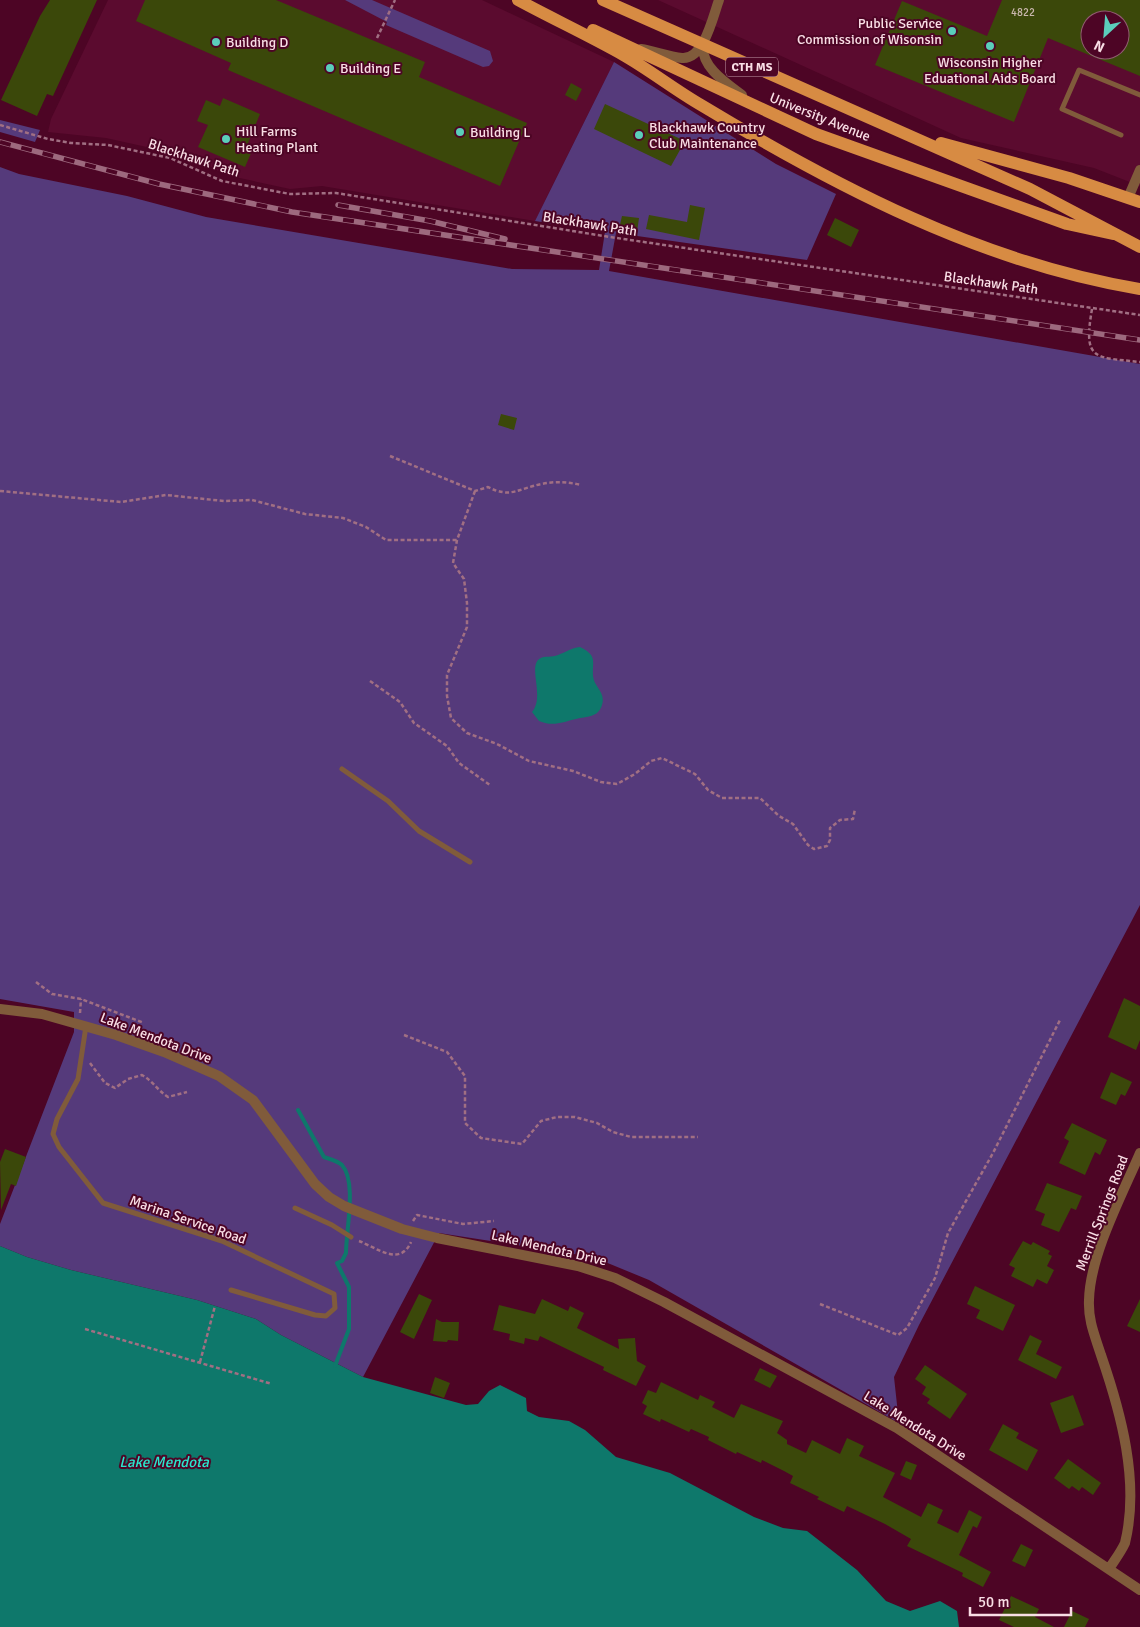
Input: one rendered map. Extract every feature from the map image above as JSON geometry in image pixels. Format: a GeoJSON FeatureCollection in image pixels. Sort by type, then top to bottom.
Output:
{"type":"FeatureCollection","features":[{"type":"Feature","properties":{"kind":"main road"},"geometry":{"type":"LineString","coordinates":[[518,0],[624,55],[698,104],[784,154],[935,228],[995,252],[1081,277],[1140,289]]}},
{"type":"Feature","properties":{"kind":"main road","name":"University Avenue"},"geometry":{"type":"LineString","coordinates":[[527,0],[759,109],[835,141],[1077,227],[1113,234]]}},
{"type":"Feature","properties":{"kind":"main road","name":"University Avenue"},"geometry":{"type":"LineString","coordinates":[[603,0],[1061,204],[1140,247]]}},
{"type":"Feature","properties":{"kind":"main road"},"geometry":{"type":"LineString","coordinates":[[902,132],[1069,178],[1134,200]]}},
{"type":"Feature","properties":{"kind":"street"},"geometry":{"type":"LineString","coordinates":[[630,47],[685,58],[695,55],[702,45],[719,0]]}},
{"type":"Feature","properties":{"kind":"street"},"geometry":{"type":"LineString","coordinates":[[702,45],[704,56],[713,70],[759,109]]}},
{"type":"Feature","properties":{"kind":"street"},"geometry":{"type":"LineString","coordinates":[[1134,200],[1140,170]]}},
{"type":"Feature","properties":{"kind":"street","name":"Lake Mendota Drive"},"geometry":{"type":"LineString","coordinates":[[0,1009],[42,1014],[86,1026],[164,1052],[218,1076],[237,1087],[253,1100],[315,1184],[329,1197],[344,1206],[402,1229],[437,1238],[547,1259],[615,1278],[760,1352],[897,1428],[1140,1590]]}},
{"type":"Feature","properties":{"kind":"street","name":"Merrill Springs Road"},"geometry":{"type":"LineString","coordinates":[[1109,1569],[1125,1542],[1134,1510],[1135,1476],[1129,1436],[1092,1330],[1089,1300],[1091,1278],[1096,1259],[1140,1153]]}},
{"type":"Feature","properties":{"kind":"lane"},"geometry":{"type":"LineString","coordinates":[[1121,135],[1062,109],[1079,70],[1140,95]]}},
{"type":"Feature","properties":{"kind":"lane"},"geometry":{"type":"LineString","coordinates":[[342,769],[388,801],[418,832],[470,862]]}},
{"type":"Feature","properties":{"kind":"lane","name":"Marina Service Road"},"geometry":{"type":"LineString","coordinates":[[86,1026],[78,1079],[57,1119],[53,1134],[59,1147],[103,1203],[222,1241],[334,1294],[334,1308],[326,1316],[315,1315],[231,1290]]}},
{"type":"Feature","properties":{"kind":"lane"},"geometry":{"type":"LineString","coordinates":[[295,1208],[351,1237]]}},
{"type":"Feature","properties":{"kind":"path"},"geometry":{"type":"LineString","coordinates":[[377,38],[395,0]]}},
{"type":"Feature","properties":{"kind":"path","name":"Blackhawk Path"},"geometry":{"type":"LineString","coordinates":[[0,125],[48,139],[71,143],[108,145],[170,158],[222,181],[290,194],[336,193],[564,230],[1140,316]]}},
{"type":"Feature","properties":{"kind":"path"},"geometry":{"type":"LineString","coordinates":[[1092,309],[1088,342],[1092,350],[1100,357],[1140,362]]}},
{"type":"Feature","properties":{"kind":"path"},"geometry":{"type":"LineString","coordinates":[[390,456],[475,491],[488,488],[500,493],[514,493],[542,484],[566,482],[581,485]]}},
{"type":"Feature","properties":{"kind":"path"},"geometry":{"type":"LineString","coordinates":[[0,491],[121,502],[166,495],[224,501],[252,500],[305,514],[343,518],[366,527],[386,540],[457,540]]}},
{"type":"Feature","properties":{"kind":"path"},"geometry":{"type":"LineString","coordinates":[[475,491],[457,540],[453,564],[464,579],[467,627],[447,675],[447,696],[451,718],[467,733],[497,744],[529,761],[573,771],[601,782],[617,784],[635,774],[651,761],[662,758],[695,774],[708,790],[722,798],[760,798],[779,816],[793,824],[808,845],[814,849],[827,846],[830,840],[830,828],[840,820],[853,819],[854,809]]}},
{"type":"Feature","properties":{"kind":"path"},"geometry":{"type":"LineString","coordinates":[[370,681],[400,702],[414,723],[447,746],[459,763],[490,785]]}},
{"type":"Feature","properties":{"kind":"path"},"geometry":{"type":"LineString","coordinates":[[36,982],[52,994],[80,999],[144,1023]]}},
{"type":"Feature","properties":{"kind":"path"},"geometry":{"type":"LineString","coordinates":[[820,1304],[898,1335],[907,1328],[935,1278],[948,1233],[993,1153],[1060,1020]]}},
{"type":"Feature","properties":{"kind":"path"},"geometry":{"type":"LineString","coordinates":[[404,1035],[447,1052],[465,1076],[465,1123],[481,1138],[522,1144],[541,1121],[557,1117],[575,1117],[597,1123],[613,1132],[631,1137],[698,1137]]}},
{"type":"Feature","properties":{"kind":"path"},"geometry":{"type":"LineString","coordinates":[[82,1055],[95,1068],[105,1083],[115,1088],[128,1079],[142,1075],[155,1082],[160,1092],[168,1097],[187,1092]]}},
{"type":"Feature","properties":{"kind":"path"},"geometry":{"type":"LineString","coordinates":[[200,1362],[215,1306]]}},
{"type":"Feature","properties":{"kind":"path"},"geometry":{"type":"LineString","coordinates":[[85,1329],[272,1384]]}},
{"type":"Feature","properties":{"kind":"shaded area"},"geometry":{"type":"Polygon","coordinates":[[[108,0],[482,0],[614,62],[535,221],[322,186],[290,189],[226,175],[192,157],[106,138],[48,132],[51,119],[108,0]]]}},
{"type":"Feature","properties":{"kind":"shaded area"},"geometry":{"type":"Polygon","coordinates":[[[345,0],[372,0],[490,51],[493,61],[489,66],[483,67],[386,25],[387,22],[345,0]]]}},
{"type":"Feature","properties":{"kind":"shaded area"},"geometry":{"type":"Polygon","coordinates":[[[658,0],[1140,0],[1140,186],[1094,168],[961,138],[658,0]]]}},
{"type":"Feature","properties":{"kind":"shaded area"},"geometry":{"type":"Polygon","coordinates":[[[614,62],[776,164],[836,194],[807,260],[616,233],[609,271],[1140,364],[1140,905],[919,1325],[894,1377],[899,1423],[649,1280],[593,1257],[439,1233],[363,1377],[281,1335],[256,1319],[197,1300],[71,1270],[27,1257],[0,1246],[0,1224],[74,1032],[74,1012],[0,999],[0,167],[19,174],[127,196],[206,217],[512,269],[599,270],[605,232],[535,221],[614,62]]]}},
{"type":"Feature","properties":{"kind":"shaded area"},"geometry":{"type":"Polygon","coordinates":[[[0,120],[40,130],[35,142],[0,132],[0,120]]]}},
{"type":"Feature","properties":{"kind":"water"},"geometry":{"type":"Polygon","coordinates":[[[580,647],[586,650],[593,659],[593,676],[603,700],[600,709],[592,716],[558,723],[549,724],[539,721],[532,712],[537,698],[536,663],[541,658],[556,656],[580,647]]]}},
{"type":"Feature","properties":{"kind":"water","name":"Lake Mendota"},"geometry":{"type":"Polygon","coordinates":[[[0,1246],[27,1257],[71,1270],[197,1300],[256,1319],[281,1335],[363,1377],[466,1405],[478,1404],[489,1391],[500,1385],[526,1398],[527,1411],[539,1417],[569,1421],[585,1430],[616,1457],[670,1473],[754,1517],[783,1528],[807,1531],[857,1570],[886,1601],[910,1611],[940,1601],[957,1611],[959,1627],[0,1627],[0,1246]]]}},
{"type":"Feature","properties":{"kind":"building"},"geometry":{"type":"Polygon","coordinates":[[[50,0],[97,0],[53,96],[47,94],[37,116],[1,100],[40,16],[50,0]]]}},
{"type":"Feature","properties":{"kind":"building"},"geometry":{"type":"Polygon","coordinates":[[[145,0],[276,0],[425,62],[419,77],[527,123],[500,186],[228,70],[231,63],[136,21],[145,0]]]}},
{"type":"Feature","properties":{"kind":"building"},"geometry":{"type":"Polygon","coordinates":[[[1002,0],[1140,0],[1140,76],[1101,60],[1130,60],[1130,10],[1080,10],[1080,51],[1048,38],[1014,122],[875,65],[902,1],[987,36],[1002,0]]]}},
{"type":"Feature","properties":{"kind":"building"},"geometry":{"type":"Polygon","coordinates":[[[571,83],[582,89],[576,101],[565,95],[571,83]]]}},
{"type":"Feature","properties":{"kind":"building","name":"Hill Farms Heating Plant"},"geometry":{"type":"Polygon","coordinates":[[[223,98],[260,114],[246,148],[252,151],[245,167],[198,147],[208,125],[197,121],[206,100],[220,106],[223,98]]]}},
{"type":"Feature","properties":{"kind":"building","name":"Blackhawk Country Club Maintenance"},"geometry":{"type":"Polygon","coordinates":[[[605,104],[685,141],[671,166],[594,129],[605,104]]]}},
{"type":"Feature","properties":{"kind":"building"},"geometry":{"type":"Polygon","coordinates":[[[690,205],[705,208],[699,240],[646,229],[649,215],[687,222],[690,205]]]}},
{"type":"Feature","properties":{"kind":"building"},"geometry":{"type":"Polygon","coordinates":[[[622,216],[639,218],[637,232],[619,229],[622,216]]]}},
{"type":"Feature","properties":{"kind":"building"},"geometry":{"type":"Polygon","coordinates":[[[835,218],[859,230],[851,247],[827,235],[835,218]]]}},
{"type":"Feature","properties":{"kind":"building"},"geometry":{"type":"Polygon","coordinates":[[[501,414],[517,418],[514,430],[498,425],[501,414]]]}},
{"type":"Feature","properties":{"kind":"building"},"geometry":{"type":"Polygon","coordinates":[[[1124,998],[1140,1006],[1140,1040],[1136,1050],[1108,1037],[1124,998]]]}},
{"type":"Feature","properties":{"kind":"building"},"geometry":{"type":"Polygon","coordinates":[[[1111,1072],[1132,1082],[1125,1096],[1121,1094],[1116,1105],[1100,1098],[1111,1072]]]}},
{"type":"Feature","properties":{"kind":"building"},"geometry":{"type":"Polygon","coordinates":[[[1072,1123],[1107,1140],[1100,1155],[1095,1152],[1085,1175],[1059,1163],[1069,1141],[1064,1138],[1072,1123]]]}},
{"type":"Feature","properties":{"kind":"building"},"geometry":{"type":"Polygon","coordinates":[[[5,1149],[26,1157],[16,1186],[11,1184],[1,1210],[0,1162],[5,1149]]]}},
{"type":"Feature","properties":{"kind":"building"},"geometry":{"type":"Polygon","coordinates":[[[1047,1183],[1082,1196],[1076,1210],[1071,1208],[1059,1232],[1041,1225],[1045,1214],[1035,1210],[1047,1183]]]}},
{"type":"Feature","properties":{"kind":"building"},"geometry":{"type":"Polygon","coordinates":[[[1023,1241],[1031,1245],[1033,1242],[1050,1251],[1048,1254],[1052,1256],[1047,1266],[1054,1270],[1047,1284],[1037,1279],[1033,1287],[1011,1276],[1015,1268],[1009,1265],[1023,1241]]]}},
{"type":"Feature","properties":{"kind":"building"},"geometry":{"type":"Polygon","coordinates":[[[975,1286],[1015,1305],[1003,1331],[976,1318],[980,1310],[967,1304],[975,1286]]]}},
{"type":"Feature","properties":{"kind":"building"},"geometry":{"type":"Polygon","coordinates":[[[419,1294],[432,1300],[414,1339],[400,1332],[419,1294]]]}},
{"type":"Feature","properties":{"kind":"building"},"geometry":{"type":"Polygon","coordinates":[[[542,1299],[568,1311],[570,1306],[584,1313],[577,1328],[619,1349],[618,1339],[635,1338],[637,1361],[646,1366],[636,1386],[603,1370],[604,1367],[540,1336],[538,1341],[525,1338],[524,1344],[509,1340],[510,1334],[493,1330],[499,1305],[535,1314],[542,1299]]]}},
{"type":"Feature","properties":{"kind":"building"},"geometry":{"type":"Polygon","coordinates":[[[1140,1299],[1140,1332],[1127,1326],[1140,1299]]]}},
{"type":"Feature","properties":{"kind":"building"},"geometry":{"type":"Polygon","coordinates":[[[436,1319],[442,1322],[459,1322],[458,1341],[433,1341],[436,1319]]]}},
{"type":"Feature","properties":{"kind":"building"},"geometry":{"type":"Polygon","coordinates":[[[1030,1335],[1042,1341],[1036,1354],[1062,1367],[1056,1379],[1018,1360],[1030,1335]]]}},
{"type":"Feature","properties":{"kind":"building"},"geometry":{"type":"Polygon","coordinates":[[[925,1365],[967,1394],[950,1419],[927,1403],[930,1399],[922,1394],[926,1387],[915,1379],[925,1365]]]}},
{"type":"Feature","properties":{"kind":"building"},"geometry":{"type":"Polygon","coordinates":[[[760,1368],[777,1376],[770,1388],[754,1380],[760,1368]]]}},
{"type":"Feature","properties":{"kind":"building"},"geometry":{"type":"Polygon","coordinates":[[[435,1377],[450,1383],[444,1398],[430,1393],[435,1377]]]}},
{"type":"Feature","properties":{"kind":"building"},"geometry":{"type":"Polygon","coordinates":[[[661,1382],[698,1400],[700,1395],[715,1402],[712,1407],[734,1418],[741,1404],[783,1421],[777,1433],[787,1440],[787,1444],[806,1453],[812,1440],[840,1454],[847,1438],[864,1446],[859,1456],[895,1473],[883,1497],[921,1517],[928,1503],[943,1510],[937,1523],[958,1533],[969,1510],[982,1517],[977,1528],[973,1526],[959,1555],[991,1572],[983,1587],[962,1576],[963,1573],[907,1546],[911,1539],[885,1524],[847,1506],[844,1512],[817,1499],[819,1497],[790,1483],[793,1476],[784,1471],[762,1460],[761,1463],[737,1452],[736,1454],[708,1440],[709,1437],[691,1429],[689,1432],[661,1419],[660,1422],[643,1414],[647,1406],[642,1403],[648,1390],[656,1393],[661,1382]]]}},
{"type":"Feature","properties":{"kind":"building"},"geometry":{"type":"Polygon","coordinates":[[[1073,1395],[1084,1425],[1061,1433],[1050,1403],[1073,1395]]]}},
{"type":"Feature","properties":{"kind":"building"},"geometry":{"type":"Polygon","coordinates":[[[1003,1424],[1019,1433],[1016,1438],[1038,1450],[1027,1471],[989,1450],[1003,1424]]]}},
{"type":"Feature","properties":{"kind":"building"},"geometry":{"type":"Polygon","coordinates":[[[1068,1459],[1101,1483],[1093,1495],[1082,1487],[1079,1491],[1072,1486],[1069,1489],[1054,1478],[1068,1459]]]}},
{"type":"Feature","properties":{"kind":"building"},"geometry":{"type":"Polygon","coordinates":[[[906,1461],[917,1465],[911,1480],[900,1475],[906,1461]]]}},
{"type":"Feature","properties":{"kind":"building"},"geometry":{"type":"Polygon","coordinates":[[[1021,1544],[1033,1550],[1025,1567],[1012,1561],[1021,1544]]]}},
{"type":"Feature","properties":{"kind":"building"},"geometry":{"type":"Polygon","coordinates":[[[1011,1596],[1039,1609],[1035,1617],[1054,1627],[1014,1627],[999,1620],[1011,1596]]]}},
{"type":"Feature","properties":{"kind":"building"},"geometry":{"type":"Polygon","coordinates":[[[1072,1611],[1089,1619],[1085,1627],[1064,1627],[1072,1611]]]}},
{"type":"Feature","properties":{"kind":"waterway"},"geometry":{"type":"LineString","coordinates":[[298,1110],[324,1157],[342,1165],[349,1183],[350,1207],[346,1253],[342,1261],[337,1263],[349,1287],[349,1329],[335,1366]]}},
{"type":"Feature","properties":{"kind":"railway"},"geometry":{"type":"LineString","coordinates":[[0,142],[159,184],[292,212],[1140,340]]}},
{"type":"Feature","properties":{"kind":"railway"},"geometry":{"type":"LineString","coordinates":[[338,205],[430,221],[505,239]]}},
{"type":"Feature","properties":{"kind":"place","name":"Public Service Commission of Wisonsin"},"geometry":{"type":"Point","coordinates":[952,31]}},
{"type":"Feature","properties":{"kind":"place","name":"Building D"},"geometry":{"type":"Point","coordinates":[216,42]}},
{"type":"Feature","properties":{"kind":"place","name":"Wisconsin Higher Eduational Aids Board"},"geometry":{"type":"Point","coordinates":[990,46]}},
{"type":"Feature","properties":{"kind":"place","name":"Building E"},"geometry":{"type":"Point","coordinates":[330,68]}},
{"type":"Feature","properties":{"kind":"place","name":"Building L"},"geometry":{"type":"Point","coordinates":[460,132]}},
{"type":"Feature","properties":{"kind":"place","name":"Blackhawk Country Club Maintenance"},"geometry":{"type":"Point","coordinates":[639,135]}},
{"type":"Feature","properties":{"kind":"place","name":"Hill Farms Heating Plant"},"geometry":{"type":"Point","coordinates":[226,139]}}]}
